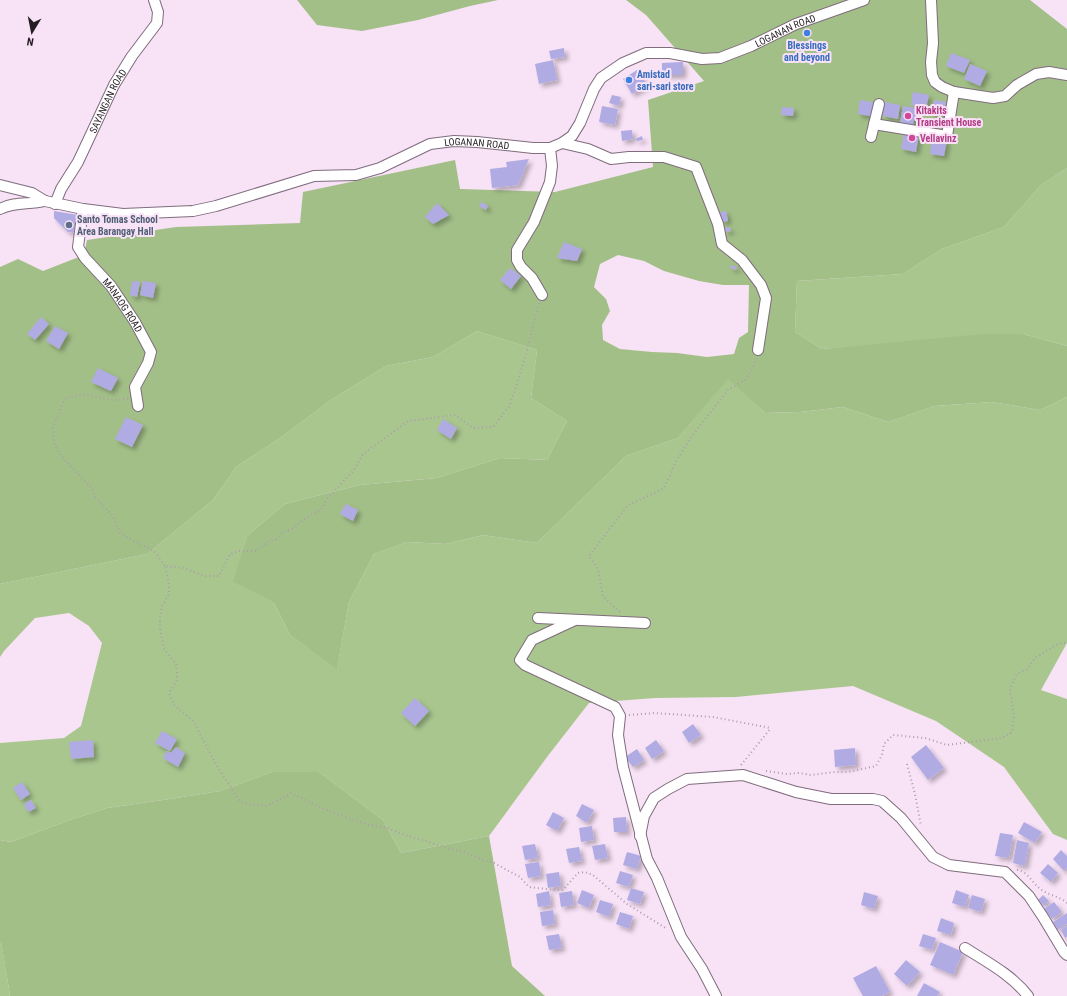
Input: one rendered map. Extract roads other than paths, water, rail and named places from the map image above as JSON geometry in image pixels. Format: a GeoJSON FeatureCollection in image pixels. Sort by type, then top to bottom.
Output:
{"type":"FeatureCollection","features":[{"type":"Feature","properties":{"kind":"street","name":"SAYANGAN ROAD"},"geometry":{"type":"LineString","coordinates":[[50,203],[62,190],[78,162],[114,85],[132,56],[156,23],[158,12],[154,0]]}},
{"type":"Feature","properties":{"kind":"street","name":"LOGANAN ROAD"},"geometry":{"type":"LineString","coordinates":[[50,203],[123,214],[193,211],[216,206],[314,176],[356,175],[380,168],[430,144],[454,141],[533,148],[550,148],[562,143],[572,136],[580,123],[594,89],[601,78],[623,63],[646,53],[670,53],[702,59],[720,58],[750,46],[796,24],[864,0]]}},
{"type":"Feature","properties":{"kind":"street"},"geometry":{"type":"LineString","coordinates":[[931,0],[932,75],[936,82],[942,87],[954,92],[993,98],[1005,96],[1017,85],[1036,74],[1049,72],[1067,75]]}},
{"type":"Feature","properties":{"kind":"street"},"geometry":{"type":"LineString","coordinates":[[874,124],[947,136],[954,92]]}},
{"type":"Feature","properties":{"kind":"street"},"geometry":{"type":"LineString","coordinates":[[871,137],[879,104]]}},
{"type":"Feature","properties":{"kind":"street"},"geometry":{"type":"LineString","coordinates":[[562,143],[588,149],[611,159],[629,157],[664,157],[696,167],[718,224],[722,244],[742,260],[761,285],[766,298],[758,350]]}},
{"type":"Feature","properties":{"kind":"street"},"geometry":{"type":"LineString","coordinates":[[542,294],[532,278],[521,268],[517,260],[517,250],[534,222],[550,182],[552,166],[550,148]]}},
{"type":"Feature","properties":{"kind":"street"},"geometry":{"type":"LineString","coordinates":[[0,185],[32,194],[50,203]]}},
{"type":"Feature","properties":{"kind":"street"},"geometry":{"type":"LineString","coordinates":[[0,208],[10,204],[50,203]]}},
{"type":"Feature","properties":{"kind":"street","name":"MANAOG ROAD"},"geometry":{"type":"LineString","coordinates":[[82,209],[78,247],[85,258],[111,286],[135,322],[150,352],[148,363],[135,387],[138,406]]}},
{"type":"Feature","properties":{"kind":"street"},"geometry":{"type":"LineString","coordinates":[[538,618],[645,623]]}},
{"type":"Feature","properties":{"kind":"street"},"geometry":{"type":"LineString","coordinates":[[575,620],[532,640],[520,660],[525,665],[615,707],[620,716],[618,736],[623,767],[647,859],[657,878],[681,937],[702,968],[716,996]]}},
{"type":"Feature","properties":{"kind":"street"},"geometry":{"type":"LineString","coordinates":[[640,836],[644,816],[654,798],[687,779],[743,775],[796,792],[831,799],[873,799],[882,801],[901,818],[933,857],[949,865],[1004,872],[1029,896],[1067,955]]}},
{"type":"Feature","properties":{"kind":"street"},"geometry":{"type":"LineString","coordinates":[[965,948],[1003,972],[1021,987],[1028,996]]}},
{"type":"Feature","properties":{"kind":"place","name":"Blessings and beyond"},"geometry":{"type":"Point","coordinates":[807,33]}},
{"type":"Feature","properties":{"kind":"place","name":"Amistad sari-sari store"},"geometry":{"type":"Point","coordinates":[629,80]}},
{"type":"Feature","properties":{"kind":"place","name":"Kitakits Transient House"},"geometry":{"type":"Point","coordinates":[908,116]}},
{"type":"Feature","properties":{"kind":"place","name":"Vellavinz"},"geometry":{"type":"Point","coordinates":[912,138]}},
{"type":"Feature","properties":{"kind":"place","name":"Santo Tomas School Area Barangay Hall"},"geometry":{"type":"Point","coordinates":[69,225]}}]}
